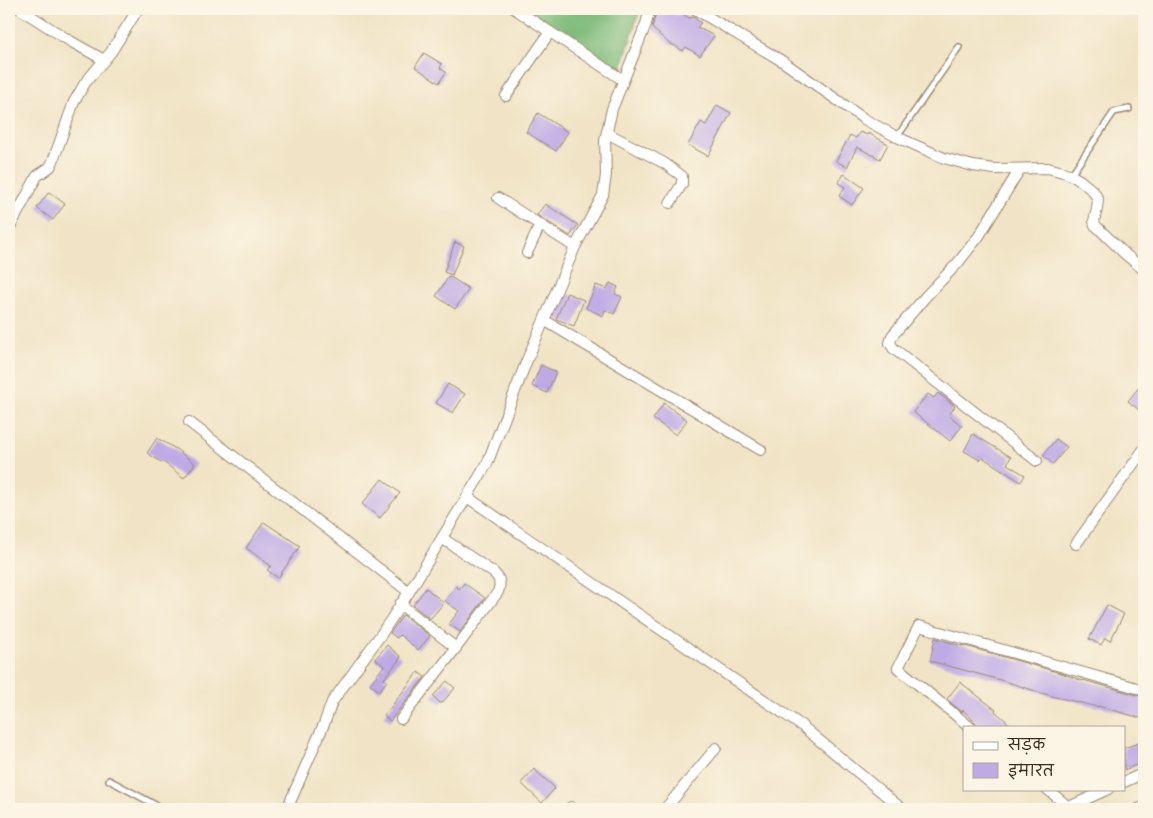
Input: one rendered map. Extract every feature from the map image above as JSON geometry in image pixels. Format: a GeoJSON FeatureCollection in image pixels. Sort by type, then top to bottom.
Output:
{"type":"FeatureCollection","features":[{"type":"Feature","properties":{"kind":"street"},"geometry":{"type":"LineString","coordinates":[[20,9],[104,60]]}},
{"type":"Feature","properties":{"kind":"street"},"geometry":{"type":"LineString","coordinates":[[9,228],[37,176],[50,166],[53,161],[74,102],[85,83],[123,34],[138,9]]}},
{"type":"Feature","properties":{"kind":"street"},"geometry":{"type":"LineString","coordinates":[[514,9],[623,80]]}},
{"type":"Feature","properties":{"kind":"street"},"geometry":{"type":"LineString","coordinates":[[287,809],[332,702],[409,592],[487,464],[527,360],[575,247],[603,195],[606,175],[605,140],[612,109],[646,24],[650,9]]}},
{"type":"Feature","properties":{"kind":"street"},"geometry":{"type":"LineString","coordinates":[[695,9],[782,61],[864,119],[897,137],[944,158],[973,166],[994,169],[1048,168],[1071,175],[1081,181],[1098,199],[1094,220],[1095,225],[1124,254],[1144,267]]}},
{"type":"Feature","properties":{"kind":"street"},"geometry":{"type":"LineString","coordinates":[[506,96],[550,32]]}},
{"type":"Feature","properties":{"kind":"street"},"geometry":{"type":"LineString","coordinates":[[607,134],[664,163],[682,176],[682,184],[670,204]]}},
{"type":"Feature","properties":{"kind":"street"},"geometry":{"type":"LineString","coordinates":[[1020,169],[979,236],[957,264],[926,296],[892,336],[890,343],[893,348],[1037,461]]}},
{"type":"Feature","properties":{"kind":"street"},"geometry":{"type":"LineString","coordinates":[[498,198],[575,247]]}},
{"type":"Feature","properties":{"kind":"street"},"geometry":{"type":"LineString","coordinates":[[527,253],[540,225]]}},
{"type":"Feature","properties":{"kind":"street"},"geometry":{"type":"LineString","coordinates":[[544,320],[761,450]]}},
{"type":"Feature","properties":{"kind":"street"},"geometry":{"type":"LineString","coordinates":[[190,422],[409,592]]}},
{"type":"Feature","properties":{"kind":"street"},"geometry":{"type":"LineString","coordinates":[[1076,544],[1144,449]]}},
{"type":"Feature","properties":{"kind":"street"},"geometry":{"type":"LineString","coordinates":[[467,497],[802,726],[902,809]]}},
{"type":"Feature","properties":{"kind":"street"},"geometry":{"type":"LineString","coordinates":[[401,719],[498,592],[500,585],[500,578],[494,573],[442,538]]}},
{"type":"Feature","properties":{"kind":"street"},"geometry":{"type":"LineString","coordinates":[[400,604],[456,648]]}},
{"type":"Feature","properties":{"kind":"street"},"geometry":{"type":"LineString","coordinates":[[969,726],[898,668],[919,626],[1144,690]]}},
{"type":"Feature","properties":{"kind":"street"},"geometry":{"type":"LineString","coordinates":[[666,809],[716,748]]}},
{"type":"Feature","properties":{"kind":"street"},"geometry":{"type":"LineString","coordinates":[[1126,781],[1144,773]]}},
{"type":"Feature","properties":{"kind":"street"},"geometry":{"type":"LineString","coordinates":[[1048,790],[1070,808],[1106,790]]}},
{"type":"Feature","properties":{"kind":"street"},"geometry":{"type":"LineString","coordinates":[[1138,809],[1144,807]]}},
{"type":"Feature","properties":{"kind":"lane"},"geometry":{"type":"LineString","coordinates":[[897,137],[959,47]]}},
{"type":"Feature","properties":{"kind":"lane"},"geometry":{"type":"LineString","coordinates":[[1071,175],[1114,112],[1129,109]]}},
{"type":"Feature","properties":{"kind":"lane"},"geometry":{"type":"LineString","coordinates":[[109,780],[163,809]]}},
{"type":"Feature","properties":{"kind":"green space"},"geometry":{"type":"Polygon","coordinates":[[[529,9],[640,9],[620,72],[529,9]]]}},
{"type":"Feature","properties":{"kind":"building"},"geometry":{"type":"Polygon","coordinates":[[[659,9],[667,9],[676,16],[680,12],[689,18],[693,17],[701,23],[697,27],[714,36],[700,56],[686,47],[683,51],[671,45],[652,28],[659,9]]]}},
{"type":"Feature","properties":{"kind":"building"},"geometry":{"type":"Polygon","coordinates":[[[424,53],[442,64],[440,68],[446,72],[439,83],[415,67],[424,53]]]}},
{"type":"Feature","properties":{"kind":"building"},"geometry":{"type":"Polygon","coordinates":[[[717,105],[731,113],[708,156],[688,145],[701,122],[706,125],[717,105]]]}},
{"type":"Feature","properties":{"kind":"building"},"geometry":{"type":"Polygon","coordinates":[[[538,113],[568,132],[556,151],[526,132],[538,113]]]}},
{"type":"Feature","properties":{"kind":"building"},"geometry":{"type":"Polygon","coordinates":[[[860,132],[867,135],[868,133],[888,144],[880,159],[857,147],[847,167],[836,161],[850,135],[856,138],[860,132]]]}},
{"type":"Feature","properties":{"kind":"building"},"geometry":{"type":"Polygon","coordinates":[[[844,174],[864,188],[852,205],[839,196],[845,187],[838,183],[844,174]]]}},
{"type":"Feature","properties":{"kind":"building"},"geometry":{"type":"Polygon","coordinates":[[[49,192],[65,204],[53,220],[37,208],[49,192]]]}},
{"type":"Feature","properties":{"kind":"building"},"geometry":{"type":"Polygon","coordinates":[[[545,204],[578,225],[570,236],[537,215],[545,204]]]}},
{"type":"Feature","properties":{"kind":"building"},"geometry":{"type":"Polygon","coordinates":[[[455,242],[464,246],[452,275],[444,272],[455,242]]]}},
{"type":"Feature","properties":{"kind":"building"},"geometry":{"type":"Polygon","coordinates":[[[449,276],[469,289],[455,309],[436,296],[449,276]]]}},
{"type":"Feature","properties":{"kind":"building"},"geometry":{"type":"Polygon","coordinates":[[[610,283],[618,287],[615,294],[622,297],[614,314],[605,310],[603,316],[586,308],[596,285],[607,289],[610,283]]]}},
{"type":"Feature","properties":{"kind":"building"},"geometry":{"type":"Polygon","coordinates":[[[567,293],[584,300],[574,326],[556,319],[567,293]]]}},
{"type":"Feature","properties":{"kind":"building"},"geometry":{"type":"Polygon","coordinates":[[[541,365],[556,372],[547,393],[532,386],[541,365]]]}},
{"type":"Feature","properties":{"kind":"building"},"geometry":{"type":"Polygon","coordinates":[[[1144,381],[1144,414],[1128,401],[1144,381]]]}},
{"type":"Feature","properties":{"kind":"building"},"geometry":{"type":"Polygon","coordinates":[[[448,384],[465,394],[453,413],[436,403],[448,384]]]}},
{"type":"Feature","properties":{"kind":"building"},"geometry":{"type":"Polygon","coordinates":[[[938,393],[955,406],[949,415],[962,426],[950,441],[913,412],[928,394],[934,398],[938,393]]]}},
{"type":"Feature","properties":{"kind":"building"},"geometry":{"type":"Polygon","coordinates":[[[664,403],[687,420],[676,435],[653,419],[664,403]]]}},
{"type":"Feature","properties":{"kind":"building"},"geometry":{"type":"Polygon","coordinates":[[[973,434],[1011,457],[1007,464],[1025,475],[1021,482],[982,457],[980,460],[964,451],[973,434]]]}},
{"type":"Feature","properties":{"kind":"building"},"geometry":{"type":"Polygon","coordinates":[[[157,438],[176,449],[195,464],[184,478],[162,461],[147,453],[157,438]]]}},
{"type":"Feature","properties":{"kind":"building"},"geometry":{"type":"Polygon","coordinates":[[[1056,439],[1067,447],[1053,464],[1043,455],[1056,439]]]}},
{"type":"Feature","properties":{"kind":"building"},"geometry":{"type":"Polygon","coordinates":[[[382,479],[400,493],[380,518],[362,504],[382,479]]]}},
{"type":"Feature","properties":{"kind":"building"},"geometry":{"type":"Polygon","coordinates":[[[264,522],[300,546],[278,578],[267,570],[271,566],[246,548],[264,522]]]}},
{"type":"Feature","properties":{"kind":"building"},"geometry":{"type":"Polygon","coordinates":[[[464,583],[485,598],[460,632],[449,624],[459,611],[445,601],[456,586],[459,589],[464,583]]]}},
{"type":"Feature","properties":{"kind":"building"},"geometry":{"type":"Polygon","coordinates":[[[426,588],[444,603],[430,619],[413,605],[426,588]]]}},
{"type":"Feature","properties":{"kind":"building"},"geometry":{"type":"Polygon","coordinates":[[[1107,605],[1124,614],[1110,641],[1105,638],[1101,645],[1089,639],[1107,605]]]}},
{"type":"Feature","properties":{"kind":"building"},"geometry":{"type":"Polygon","coordinates":[[[403,615],[430,636],[418,650],[400,635],[397,638],[390,633],[403,615]]]}},
{"type":"Feature","properties":{"kind":"building"},"geometry":{"type":"Polygon","coordinates":[[[935,638],[1144,697],[1144,719],[1098,706],[1051,696],[930,661],[935,638]]]}},
{"type":"Feature","properties":{"kind":"building"},"geometry":{"type":"Polygon","coordinates":[[[387,645],[401,657],[384,679],[387,681],[379,691],[370,684],[384,666],[375,659],[387,645]]]}},
{"type":"Feature","properties":{"kind":"building"},"geometry":{"type":"Polygon","coordinates":[[[418,672],[425,677],[390,721],[384,716],[418,672]]]}},
{"type":"Feature","properties":{"kind":"building"},"geometry":{"type":"Polygon","coordinates":[[[447,681],[455,688],[441,704],[433,696],[447,681]]]}},
{"type":"Feature","properties":{"kind":"building"},"geometry":{"type":"Polygon","coordinates":[[[960,682],[996,710],[1012,726],[979,726],[963,710],[962,712],[947,699],[960,682]]]}},
{"type":"Feature","properties":{"kind":"building"},"geometry":{"type":"Polygon","coordinates":[[[1144,741],[1144,762],[1126,769],[1126,747],[1144,741]]]}},
{"type":"Feature","properties":{"kind":"building"},"geometry":{"type":"Polygon","coordinates":[[[534,769],[555,788],[542,803],[521,783],[534,769]]]}}]}
